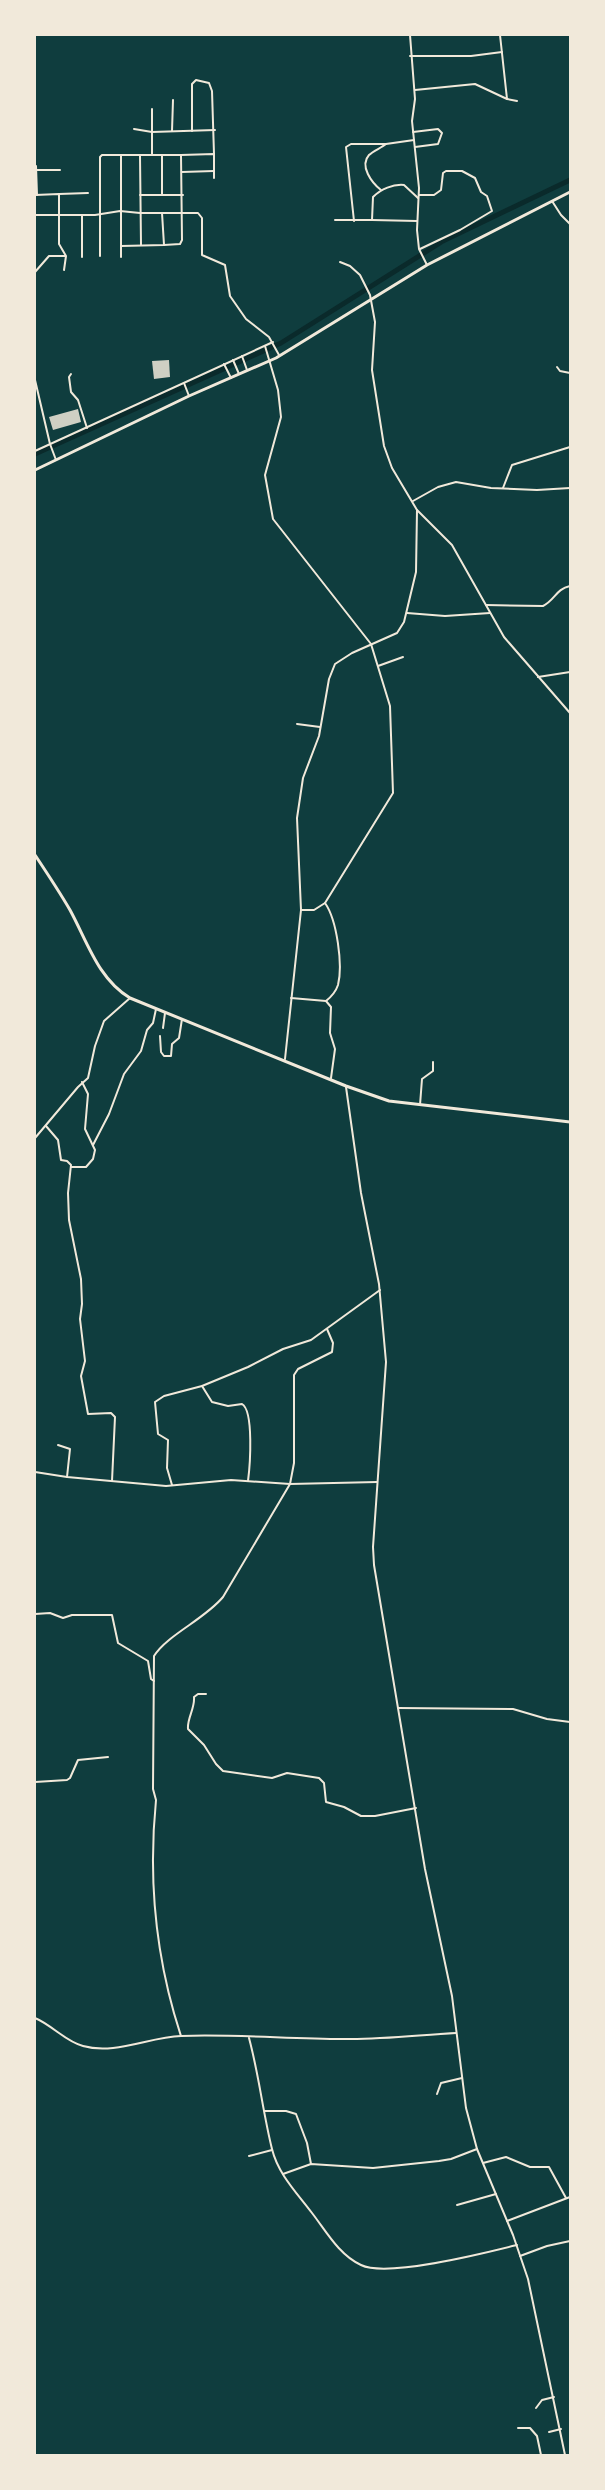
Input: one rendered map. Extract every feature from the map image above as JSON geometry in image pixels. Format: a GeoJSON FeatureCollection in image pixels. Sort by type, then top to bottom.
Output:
{"type":"FeatureCollection","features":[{"type":"Feature","properties":{"kind":"main road"},"geometry":{"type":"LineString","coordinates":[[35,470],[189,394],[270,360],[425,263],[570,192]]}},
{"type":"Feature","properties":{"kind":"main road"},"geometry":{"type":"LineString","coordinates":[[35,855],[70,910],[100,967],[114,986],[130,998],[285,1059],[346,1086],[389,1101],[570,1122]]}},
{"type":"Feature","properties":{"kind":"street"},"geometry":{"type":"LineString","coordinates":[[410,35],[410,56],[415,90],[413,132],[419,195],[417,221],[420,251],[425,263]]}},
{"type":"Feature","properties":{"kind":"street"},"geometry":{"type":"LineString","coordinates":[[500,35],[507,99]]}},
{"type":"Feature","properties":{"kind":"street"},"geometry":{"type":"LineString","coordinates":[[410,56],[471,56],[502,52]]}},
{"type":"Feature","properties":{"kind":"street"},"geometry":{"type":"LineString","coordinates":[[192,131],[192,86],[193,82],[198,80],[209,83],[211,86],[215,130],[214,178]]}},
{"type":"Feature","properties":{"kind":"street"},"geometry":{"type":"LineString","coordinates":[[415,90],[475,84],[507,99],[517,101]]}},
{"type":"Feature","properties":{"kind":"street"},"geometry":{"type":"LineString","coordinates":[[172,100],[172,131]]}},
{"type":"Feature","properties":{"kind":"street"},"geometry":{"type":"LineString","coordinates":[[152,109],[152,155]]}},
{"type":"Feature","properties":{"kind":"street"},"geometry":{"type":"LineString","coordinates":[[134,129],[152,132],[215,130]]}},
{"type":"Feature","properties":{"kind":"street"},"geometry":{"type":"LineString","coordinates":[[413,132],[438,129],[442,133],[442,138],[436,145],[415,148]]}},
{"type":"Feature","properties":{"kind":"street"},"geometry":{"type":"LineString","coordinates":[[354,221],[345,149],[352,144],[386,144],[414,140]]}},
{"type":"Feature","properties":{"kind":"street"},"geometry":{"type":"LineString","coordinates":[[381,190],[370,180],[366,161],[370,154],[386,144]]}},
{"type":"Feature","properties":{"kind":"street"},"geometry":{"type":"LineString","coordinates":[[100,256],[101,156],[214,154]]}},
{"type":"Feature","properties":{"kind":"street"},"geometry":{"type":"LineString","coordinates":[[121,155],[121,257]]}},
{"type":"Feature","properties":{"kind":"street"},"geometry":{"type":"LineString","coordinates":[[121,246],[180,244],[183,213],[181,155]]}},
{"type":"Feature","properties":{"kind":"street"},"geometry":{"type":"LineString","coordinates":[[140,156],[141,245]]}},
{"type":"Feature","properties":{"kind":"street"},"geometry":{"type":"LineString","coordinates":[[162,156],[162,195]]}},
{"type":"Feature","properties":{"kind":"street"},"geometry":{"type":"LineString","coordinates":[[36,166],[36,195],[88,193]]}},
{"type":"Feature","properties":{"kind":"street"},"geometry":{"type":"LineString","coordinates":[[36,170],[60,170]]}},
{"type":"Feature","properties":{"kind":"street"},"geometry":{"type":"LineString","coordinates":[[182,172],[214,171]]}},
{"type":"Feature","properties":{"kind":"street"},"geometry":{"type":"LineString","coordinates":[[419,195],[434,195],[441,190],[444,172],[462,171],[475,178],[480,192],[487,196],[492,210],[491,214],[420,251]]}},
{"type":"Feature","properties":{"kind":"street"},"geometry":{"type":"LineString","coordinates":[[372,220],[372,199],[381,190],[394,185],[404,185],[419,200]]}},
{"type":"Feature","properties":{"kind":"street"},"geometry":{"type":"LineString","coordinates":[[58,194],[59,244],[66,256],[64,270]]}},
{"type":"Feature","properties":{"kind":"street"},"geometry":{"type":"LineString","coordinates":[[140,195],[183,195]]}},
{"type":"Feature","properties":{"kind":"street"},"geometry":{"type":"LineString","coordinates":[[552,201],[561,215],[570,224]]}},
{"type":"Feature","properties":{"kind":"street"},"geometry":{"type":"LineString","coordinates":[[35,214],[82,215],[120,210],[140,213],[194,212],[201,215],[202,254],[225,265],[230,296],[246,319],[273,343],[279,354]]}},
{"type":"Feature","properties":{"kind":"street"},"geometry":{"type":"LineString","coordinates":[[162,213],[164,245]]}},
{"type":"Feature","properties":{"kind":"street"},"geometry":{"type":"LineString","coordinates":[[82,215],[82,257]]}},
{"type":"Feature","properties":{"kind":"street"},"geometry":{"type":"LineString","coordinates":[[335,220],[417,221]]}},
{"type":"Feature","properties":{"kind":"street"},"geometry":{"type":"LineString","coordinates":[[35,272],[49,256],[66,256]]}},
{"type":"Feature","properties":{"kind":"street"},"geometry":{"type":"LineString","coordinates":[[340,262],[354,269],[366,286],[370,297],[375,322],[371,364],[384,446],[392,468],[417,510],[452,545],[504,637],[570,712]]}},
{"type":"Feature","properties":{"kind":"street"},"geometry":{"type":"LineString","coordinates":[[35,452],[273,343]]}},
{"type":"Feature","properties":{"kind":"street"},"geometry":{"type":"LineString","coordinates":[[265,347],[270,360],[281,416],[265,474],[273,519],[371,644],[390,706],[394,790],[324,903],[314,910],[301,910]]}},
{"type":"Feature","properties":{"kind":"street"},"geometry":{"type":"LineString","coordinates":[[242,357],[248,370]]}},
{"type":"Feature","properties":{"kind":"street"},"geometry":{"type":"LineString","coordinates":[[233,361],[238,372]]}},
{"type":"Feature","properties":{"kind":"street"},"geometry":{"type":"LineString","coordinates":[[225,365],[230,376]]}},
{"type":"Feature","properties":{"kind":"street"},"geometry":{"type":"LineString","coordinates":[[557,367],[560,371],[570,373]]}},
{"type":"Feature","properties":{"kind":"street"},"geometry":{"type":"LineString","coordinates":[[71,374],[69,377],[71,392],[78,400],[87,428]]}},
{"type":"Feature","properties":{"kind":"street"},"geometry":{"type":"LineString","coordinates":[[35,380],[56,460]]}},
{"type":"Feature","properties":{"kind":"street"},"geometry":{"type":"LineString","coordinates":[[184,383],[189,394]]}},
{"type":"Feature","properties":{"kind":"street"},"geometry":{"type":"LineString","coordinates":[[504,488],[512,465],[570,446]]}},
{"type":"Feature","properties":{"kind":"street"},"geometry":{"type":"LineString","coordinates":[[413,501],[438,486],[456,482],[538,490],[570,488]]}},
{"type":"Feature","properties":{"kind":"street"},"geometry":{"type":"LineString","coordinates":[[285,1059],[301,910],[297,810],[304,772],[315,748],[329,679],[335,664],[352,653],[397,633],[408,613],[416,572],[417,510]]}},
{"type":"Feature","properties":{"kind":"street"},"geometry":{"type":"LineString","coordinates":[[486,604],[543,606],[550,601],[558,590],[570,586]]}},
{"type":"Feature","properties":{"kind":"street"},"geometry":{"type":"LineString","coordinates":[[408,613],[445,616],[491,613]]}},
{"type":"Feature","properties":{"kind":"street"},"geometry":{"type":"LineString","coordinates":[[378,666],[403,658]]}},
{"type":"Feature","properties":{"kind":"street"},"geometry":{"type":"LineString","coordinates":[[538,677],[570,672]]}},
{"type":"Feature","properties":{"kind":"street"},"geometry":{"type":"LineString","coordinates":[[297,724],[320,727]]}},
{"type":"Feature","properties":{"kind":"street"},"geometry":{"type":"LineString","coordinates":[[324,903],[336,937],[340,960],[337,987],[326,1001]]}},
{"type":"Feature","properties":{"kind":"street"},"geometry":{"type":"LineString","coordinates":[[35,1138],[90,1074],[95,1046],[104,1021],[130,998]]}},
{"type":"Feature","properties":{"kind":"street"},"geometry":{"type":"LineString","coordinates":[[291,998],[326,1001],[331,1007],[330,1033],[335,1049],[331,1078]]}},
{"type":"Feature","properties":{"kind":"street"},"geometry":{"type":"LineString","coordinates":[[93,1145],[109,1114],[124,1074],[142,1051],[147,1030],[153,1024],[156,1009]]}},
{"type":"Feature","properties":{"kind":"street"},"geometry":{"type":"LineString","coordinates":[[163,1028],[165,1012]]}},
{"type":"Feature","properties":{"kind":"street"},"geometry":{"type":"LineString","coordinates":[[160,1036],[162,1054],[164,1056],[171,1056],[173,1043],[179,1038],[182,1019]]}},
{"type":"Feature","properties":{"kind":"street"},"geometry":{"type":"LineString","coordinates":[[420,1105],[421,1082],[423,1078],[433,1071],[433,1062]]}},
{"type":"Feature","properties":{"kind":"street"},"geometry":{"type":"LineString","coordinates":[[70,1166],[83,1168],[88,1165],[94,1154],[93,1145],[85,1129],[88,1094],[82,1082]]}},
{"type":"Feature","properties":{"kind":"street"},"geometry":{"type":"LineString","coordinates":[[346,1086],[361,1194],[380,1290],[387,1376],[377,1482],[373,1558],[425,1869],[452,1996],[466,2108],[477,2149],[517,2245],[532,2291],[565,2455]]}},
{"type":"Feature","properties":{"kind":"street"},"geometry":{"type":"LineString","coordinates":[[46,1126],[57,1138],[60,1160],[69,1162],[70,1166],[69,1220],[80,1279],[82,1304],[80,1318],[85,1361],[81,1376],[88,1414],[111,1412],[115,1417],[112,1481]]}},
{"type":"Feature","properties":{"kind":"street"},"geometry":{"type":"LineString","coordinates":[[172,1485],[167,1468],[168,1440],[158,1434],[155,1404],[166,1395],[202,1386],[248,1367],[282,1350],[306,1343],[380,1290]]}},
{"type":"Feature","properties":{"kind":"street"},"geometry":{"type":"LineString","coordinates":[[181,2036],[165,1981],[154,1916],[156,1800],[153,1788],[155,1654],[220,1601],[290,1484],[294,1463],[294,1376],[298,1370],[332,1352],[334,1343],[327,1329]]}},
{"type":"Feature","properties":{"kind":"street"},"geometry":{"type":"LineString","coordinates":[[202,1386],[212,1402],[228,1406],[242,1404],[247,1407],[250,1418],[248,1481]]}},
{"type":"Feature","properties":{"kind":"street"},"geometry":{"type":"LineString","coordinates":[[58,1445],[70,1449],[67,1477]]}},
{"type":"Feature","properties":{"kind":"street"},"geometry":{"type":"LineString","coordinates":[[35,1472],[67,1477],[172,1485],[213,1480],[290,1484],[377,1482]]}},
{"type":"Feature","properties":{"kind":"street"},"geometry":{"type":"LineString","coordinates":[[35,1614],[50,1613],[63,1618],[72,1615],[112,1615],[118,1643],[148,1661],[151,1679],[154,1681]]}},
{"type":"Feature","properties":{"kind":"street"},"geometry":{"type":"LineString","coordinates":[[206,1694],[198,1694],[194,1697],[195,1708],[188,1722],[188,1729],[204,1745],[216,1764],[223,1771],[270,1778],[287,1773],[322,1779],[326,1802],[344,1807],[356,1815],[375,1816],[416,1808]]}},
{"type":"Feature","properties":{"kind":"street"},"geometry":{"type":"LineString","coordinates":[[398,1708],[513,1708],[547,1719],[570,1722]]}},
{"type":"Feature","properties":{"kind":"street"},"geometry":{"type":"LineString","coordinates":[[35,1782],[67,1780],[70,1778],[78,1760],[108,1757]]}},
{"type":"Feature","properties":{"kind":"street"},"geometry":{"type":"LineString","coordinates":[[35,2018],[53,2027],[71,2041],[89,2047],[110,2047],[181,2036],[248,2038],[274,2036],[341,2039],[456,2033]]}},
{"type":"Feature","properties":{"kind":"street"},"geometry":{"type":"LineString","coordinates":[[248,2038],[272,2150],[283,2174],[344,2253],[366,2267],[382,2269],[399,2268],[481,2254],[517,2245]]}},
{"type":"Feature","properties":{"kind":"street"},"geometry":{"type":"LineString","coordinates":[[437,2094],[441,2082],[462,2078]]}},
{"type":"Feature","properties":{"kind":"street"},"geometry":{"type":"LineString","coordinates":[[265,2111],[286,2110],[296,2114],[307,2143],[311,2164]]}},
{"type":"Feature","properties":{"kind":"street"},"geometry":{"type":"LineString","coordinates":[[283,2174],[311,2164],[377,2168],[451,2159],[477,2149]]}},
{"type":"Feature","properties":{"kind":"street"},"geometry":{"type":"LineString","coordinates":[[249,2156],[272,2150]]}},
{"type":"Feature","properties":{"kind":"street"},"geometry":{"type":"LineString","coordinates":[[483,2163],[506,2157],[530,2167],[550,2167],[566,2198]]}},
{"type":"Feature","properties":{"kind":"street"},"geometry":{"type":"LineString","coordinates":[[457,2205],[496,2194]]}},
{"type":"Feature","properties":{"kind":"street"},"geometry":{"type":"LineString","coordinates":[[507,2221],[570,2197]]}},
{"type":"Feature","properties":{"kind":"street"},"geometry":{"type":"LineString","coordinates":[[520,2256],[547,2246],[570,2241]]}},
{"type":"Feature","properties":{"kind":"street"},"geometry":{"type":"LineString","coordinates":[[536,2408],[542,2400],[554,2397]]}},
{"type":"Feature","properties":{"kind":"street"},"geometry":{"type":"LineString","coordinates":[[518,2428],[530,2428],[536,2433],[541,2455]]}},
{"type":"Feature","properties":{"kind":"street"},"geometry":{"type":"LineString","coordinates":[[549,2432],[561,2430]]}},
{"type":"Feature","properties":{"kind":"building"},"geometry":{"type":"Polygon","coordinates":[[[169,360],[170,377],[154,379],[152,361],[169,360]]]}},
{"type":"Feature","properties":{"kind":"building"},"geometry":{"type":"Polygon","coordinates":[[[78,409],[81,422],[53,430],[49,417],[78,409]]]}},
{"type":"Feature","properties":{"kind":"waterway"},"geometry":{"type":"LineString","coordinates":[[35,454],[281,343],[443,241],[570,180]]}}]}
